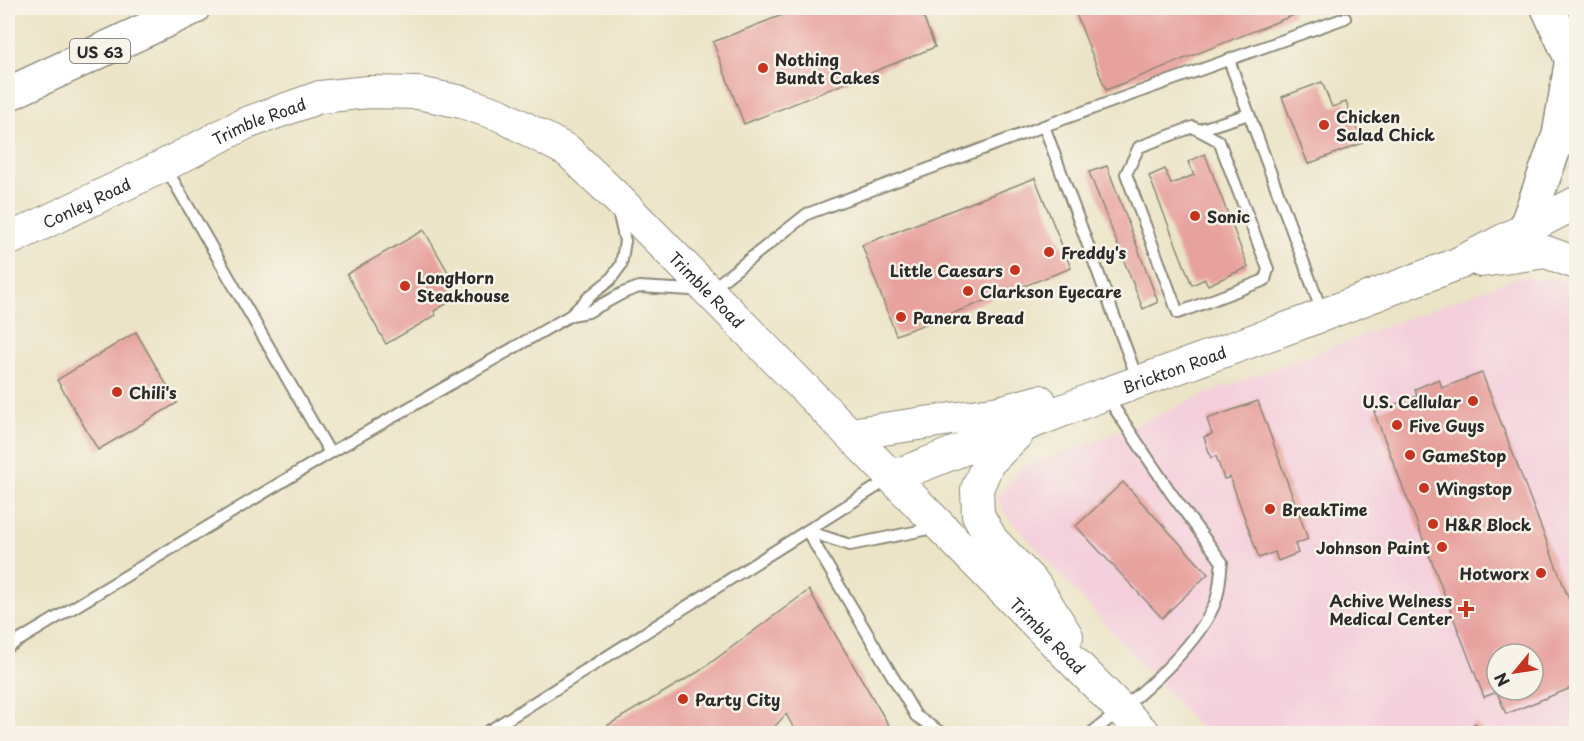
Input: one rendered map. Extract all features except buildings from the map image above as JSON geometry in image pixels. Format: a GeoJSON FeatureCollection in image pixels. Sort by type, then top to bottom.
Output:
{"type":"FeatureCollection","features":[{"type":"Feature","properties":{"kind":"main road","name":"US 63"},"geometry":{"type":"LineString","coordinates":[[8,94],[193,8]]}},
{"type":"Feature","properties":{"kind":"main road"},"geometry":{"type":"LineString","coordinates":[[1525,229],[1559,135],[1574,64],[1548,8]]}},
{"type":"Feature","properties":{"kind":"street","name":"Trimble Road"},"geometry":{"type":"LineString","coordinates":[[165,165],[244,124],[320,97],[368,92],[418,93],[462,102],[500,115],[568,152],[710,291],[1145,734]]}},
{"type":"Feature","properties":{"kind":"street","name":"Conley Road"},"geometry":{"type":"LineString","coordinates":[[8,240],[165,165]]}},
{"type":"Feature","properties":{"kind":"street","name":"Brickton Road"},"geometry":{"type":"LineString","coordinates":[[892,477],[1456,264],[1576,203]]}},
{"type":"Feature","properties":{"kind":"street","name":"Brickton Road"},"geometry":{"type":"LineString","coordinates":[[1456,264],[1546,252],[1576,263]]}},
{"type":"Feature","properties":{"kind":"street"},"geometry":{"type":"LineString","coordinates":[[850,434],[999,412],[1048,399],[1100,397]]}},
{"type":"Feature","properties":{"kind":"street"},"geometry":{"type":"LineString","coordinates":[[1026,425],[988,463],[977,489],[978,514],[992,540],[1035,585],[1062,627],[1085,672]]}},
{"type":"Feature","properties":{"kind":"lane"},"geometry":{"type":"LineString","coordinates":[[571,315],[588,312],[639,287],[710,291],[807,214],[1345,18]]}},
{"type":"Feature","properties":{"kind":"lane"},"geometry":{"type":"LineString","coordinates":[[1229,60],[1323,316]]}},
{"type":"Feature","properties":{"kind":"lane"},"geometry":{"type":"LineString","coordinates":[[1198,130],[1219,141],[1268,269],[1265,280],[1178,314],[1126,174],[1139,147],[1193,127],[1198,130],[1249,114]]}},
{"type":"Feature","properties":{"kind":"lane"},"geometry":{"type":"LineString","coordinates":[[1044,126],[1139,382]]}},
{"type":"Feature","properties":{"kind":"lane"},"geometry":{"type":"LineString","coordinates":[[165,165],[330,453]]}},
{"type":"Feature","properties":{"kind":"lane"},"geometry":{"type":"LineString","coordinates":[[8,647],[330,453],[571,315],[610,280],[621,265],[625,241],[615,196]]}},
{"type":"Feature","properties":{"kind":"lane"},"geometry":{"type":"LineString","coordinates":[[1090,734],[1122,710],[1192,643],[1215,602],[1222,562],[1100,397]]}},
{"type":"Feature","properties":{"kind":"lane"},"geometry":{"type":"LineString","coordinates":[[484,734],[892,477]]}},
{"type":"Feature","properties":{"kind":"lane"},"geometry":{"type":"LineString","coordinates":[[807,531],[849,545],[941,527]]}},
{"type":"Feature","properties":{"kind":"lane"},"geometry":{"type":"LineString","coordinates":[[807,531],[916,716],[943,734]]}},
{"type":"Feature","properties":{"kind":"shaded area"},"geometry":{"type":"Polygon","coordinates":[[[1518,277],[1576,281],[1576,733],[1204,733],[1008,517],[997,498],[1021,468],[1129,428],[1203,395],[1518,277]]]}},
{"type":"Feature","properties":{"kind":"place","name":"Nothing Bundt Cakes"},"geometry":{"type":"Point","coordinates":[763,68]}},
{"type":"Feature","properties":{"kind":"place","name":"Chicken Salad Chick"},"geometry":{"type":"Point","coordinates":[1324,125]}},
{"type":"Feature","properties":{"kind":"place","name":"Sonic"},"geometry":{"type":"Point","coordinates":[1195,216]}},
{"type":"Feature","properties":{"kind":"place","name":"Freddy's"},"geometry":{"type":"Point","coordinates":[1049,252]}},
{"type":"Feature","properties":{"kind":"place","name":"Little Caesars"},"geometry":{"type":"Point","coordinates":[1015,270]}},
{"type":"Feature","properties":{"kind":"place","name":"LongHorn Steakhouse"},"geometry":{"type":"Point","coordinates":[405,286]}},
{"type":"Feature","properties":{"kind":"place","name":"Clarkson Eyecare"},"geometry":{"type":"Point","coordinates":[968,291]}},
{"type":"Feature","properties":{"kind":"place","name":"Panera Bread"},"geometry":{"type":"Point","coordinates":[901,317]}},
{"type":"Feature","properties":{"kind":"place","name":"Chili's"},"geometry":{"type":"Point","coordinates":[117,392]}},
{"type":"Feature","properties":{"kind":"place","name":"U.S. Cellular"},"geometry":{"type":"Point","coordinates":[1473,401]}},
{"type":"Feature","properties":{"kind":"place","name":"Five Guys"},"geometry":{"type":"Point","coordinates":[1397,425]}},
{"type":"Feature","properties":{"kind":"place","name":"GameStop"},"geometry":{"type":"Point","coordinates":[1410,455]}},
{"type":"Feature","properties":{"kind":"place","name":"Wingstop"},"geometry":{"type":"Point","coordinates":[1424,488]}},
{"type":"Feature","properties":{"kind":"place","name":"BreakTime"},"geometry":{"type":"Point","coordinates":[1270,509]}},
{"type":"Feature","properties":{"kind":"place","name":"H&R Block"},"geometry":{"type":"Point","coordinates":[1433,524]}},
{"type":"Feature","properties":{"kind":"place","name":"Johnson Paint"},"geometry":{"type":"Point","coordinates":[1442,547]}},
{"type":"Feature","properties":{"kind":"place","name":"Hotworx"},"geometry":{"type":"Point","coordinates":[1541,573]}},
{"type":"Feature","properties":{"kind":"place","name":"Achive Welness Medical Center"},"geometry":{"type":"Point","coordinates":[1466,609]}},
{"type":"Feature","properties":{"kind":"place","name":"Party City"},"geometry":{"type":"Point","coordinates":[683,699]}}]}
